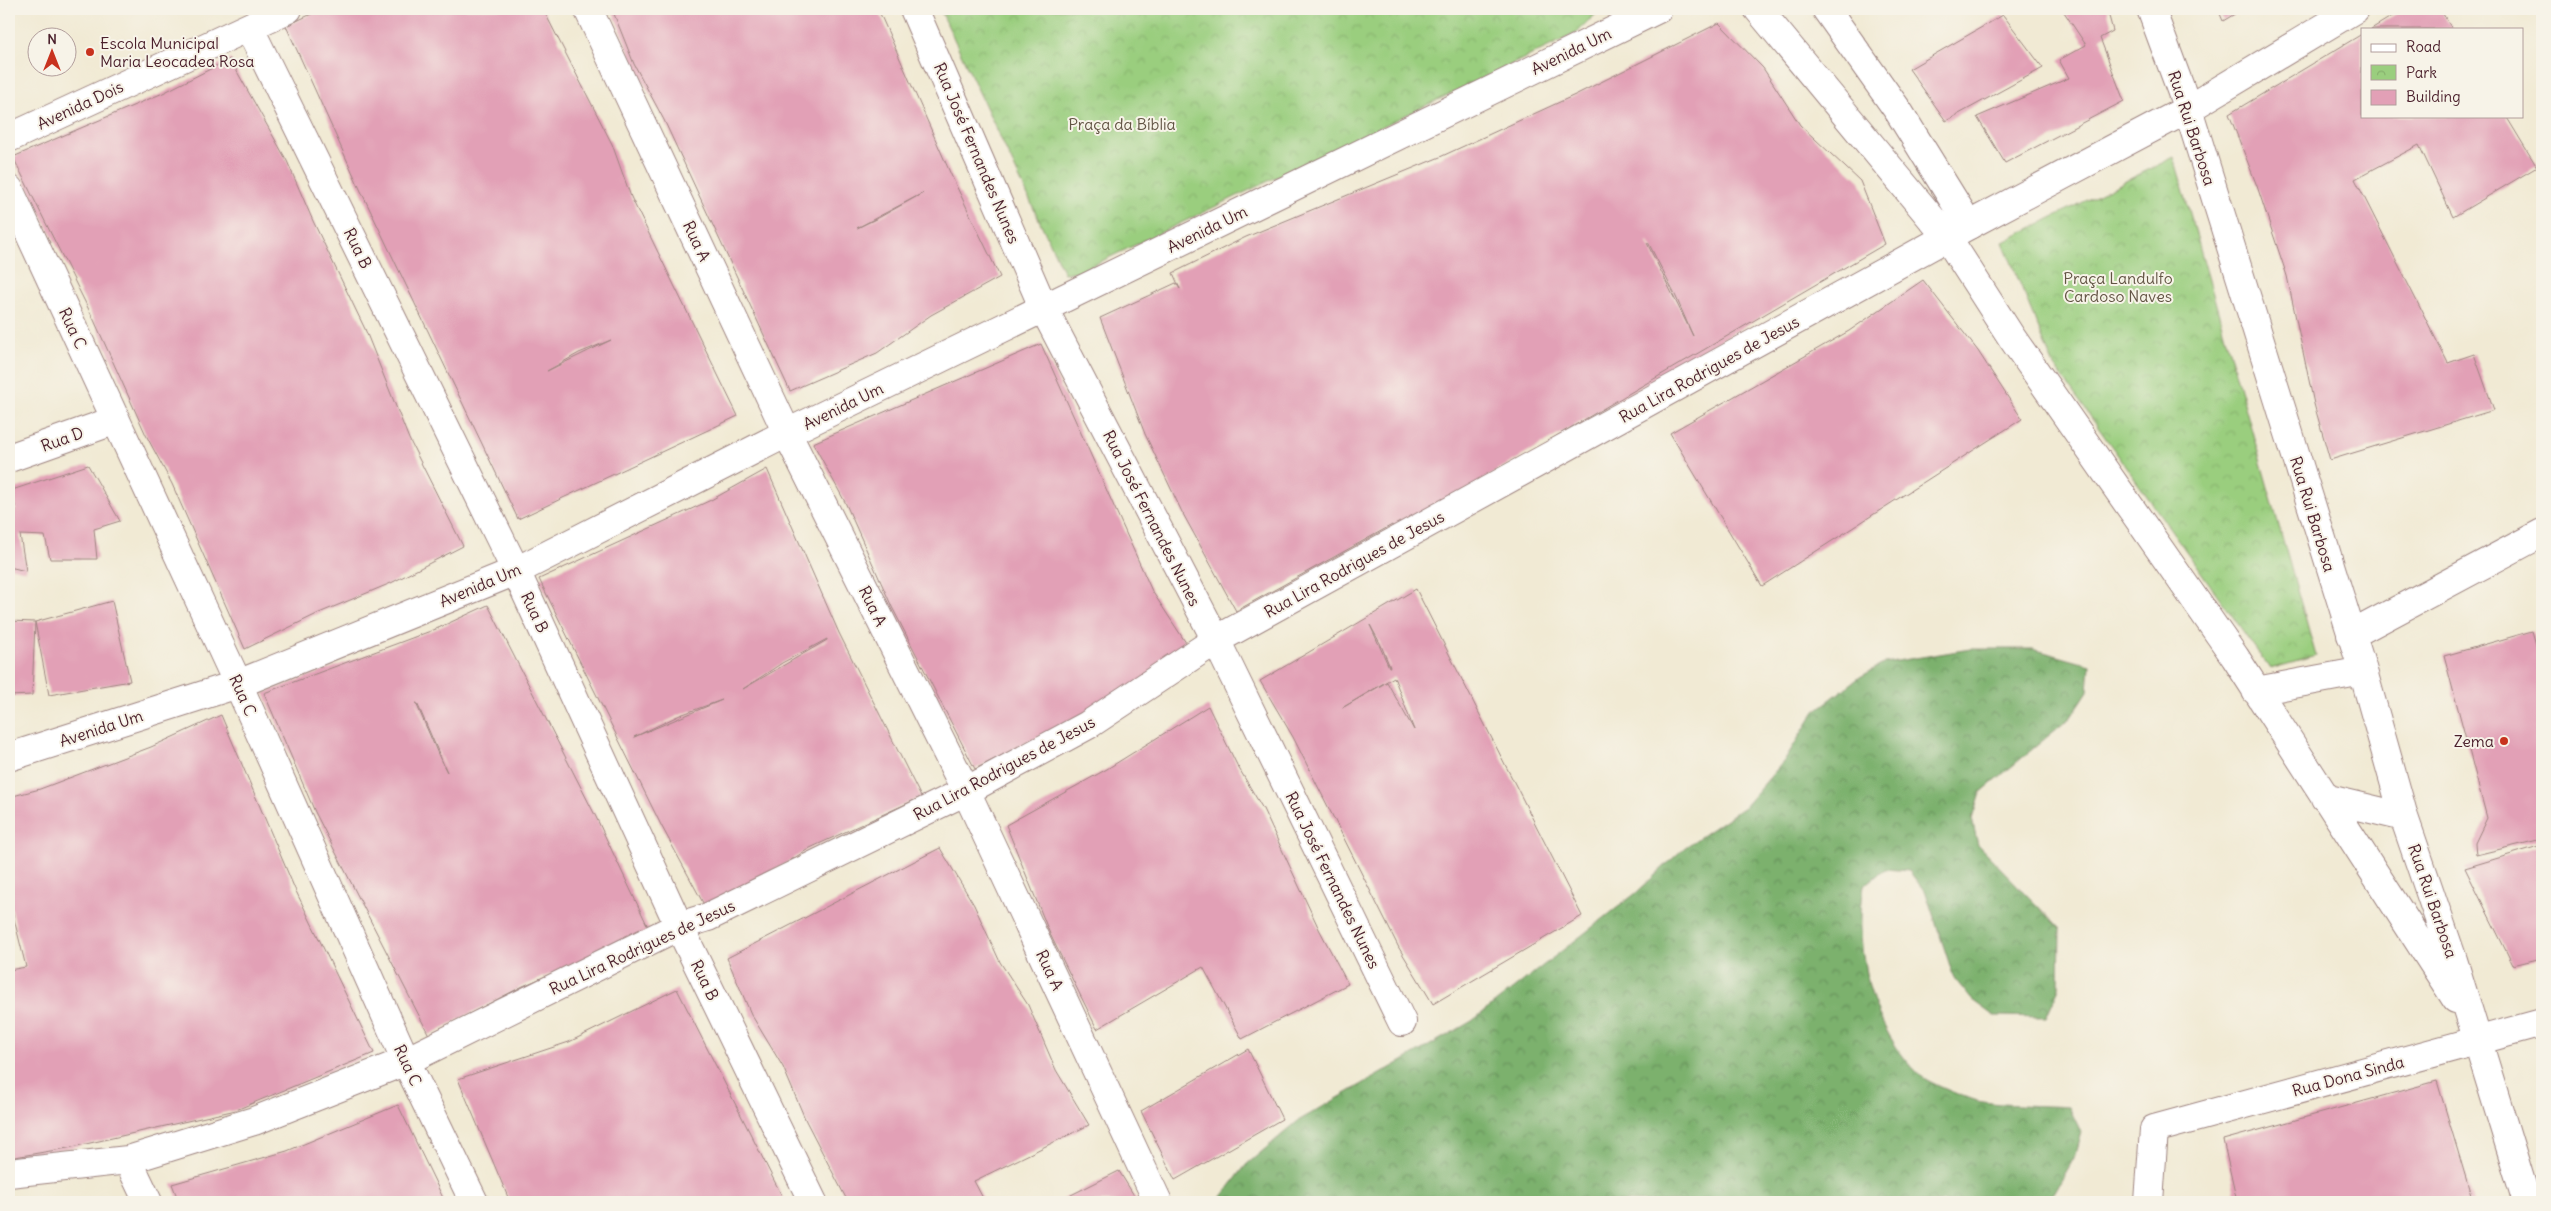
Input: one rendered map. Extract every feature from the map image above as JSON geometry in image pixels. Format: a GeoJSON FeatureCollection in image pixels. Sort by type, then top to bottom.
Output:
{"type":"FeatureCollection","features":[{"type":"Feature","properties":{"kind":"street","name":"Avenida Dois"},"geometry":{"type":"LineString","coordinates":[[9,138],[288,9]]}},
{"type":"Feature","properties":{"kind":"street","name":"Rua A"},"geometry":{"type":"LineString","coordinates":[[588,9],[787,433],[966,791],[1158,1202]]}},
{"type":"Feature","properties":{"kind":"street","name":"Rua José Fernandes Nunes"},"geometry":{"type":"LineString","coordinates":[[914,9],[1044,309],[1216,640],[1402,1022]]}},
{"type":"Feature","properties":{"kind":"street","name":"Avenida Um"},"geometry":{"type":"LineString","coordinates":[[9,757],[238,684],[516,571],[787,433],[1658,9]]}},
{"type":"Feature","properties":{"kind":"street"},"geometry":{"type":"LineString","coordinates":[[1758,9],[1958,231]]}},
{"type":"Feature","properties":{"kind":"street"},"geometry":{"type":"LineString","coordinates":[[1826,9],[1899,112],[1958,231]]}},
{"type":"Feature","properties":{"kind":"street","name":"Rua Rui Barbosa"},"geometry":{"type":"LineString","coordinates":[[2151,9],[2188,109],[2363,671],[2404,817],[2453,960],[2527,1202]]}},
{"type":"Feature","properties":{"kind":"street"},"geometry":{"type":"LineString","coordinates":[[1958,231],[2188,109],[2355,9]]}},
{"type":"Feature","properties":{"kind":"street","name":"Rua B"},"geometry":{"type":"LineString","coordinates":[[249,27],[516,571],[679,926],[813,1202]]}},
{"type":"Feature","properties":{"kind":"street","name":"Rua C"},"geometry":{"type":"LineString","coordinates":[[9,189],[238,684],[406,1061],[474,1202]]}},
{"type":"Feature","properties":{"kind":"street","name":"Rua Rui Barbosa"},"geometry":{"type":"LineString","coordinates":[[1958,231],[2037,373],[2235,657],[2474,1031]]}},
{"type":"Feature","properties":{"kind":"street","name":"Rua Lira Rodrigues de Jesus"},"geometry":{"type":"LineString","coordinates":[[9,1173],[128,1160],[254,1121],[406,1061],[679,926],[708,917],[966,791],[1088,725],[1216,640],[1958,231]]}},
{"type":"Feature","properties":{"kind":"street","name":"Rua D"},"geometry":{"type":"LineString","coordinates":[[9,458],[116,420]]}},
{"type":"Feature","properties":{"kind":"street"},"geometry":{"type":"LineString","coordinates":[[2351,635],[2542,533]]}},
{"type":"Feature","properties":{"kind":"street"},"geometry":{"type":"LineString","coordinates":[[2256,691],[2363,671]]}},
{"type":"Feature","properties":{"kind":"street"},"geometry":{"type":"LineString","coordinates":[[2325,798],[2404,817]]}},
{"type":"Feature","properties":{"kind":"street","name":"Rua Dona Sinda"},"geometry":{"type":"LineString","coordinates":[[2149,1202],[2154,1129],[2474,1031],[2542,1023]]}},
{"type":"Feature","properties":{"kind":"street"},"geometry":{"type":"LineString","coordinates":[[128,1160],[148,1202]]}},
{"type":"Feature","properties":{"kind":"green space","name":"Praça da Bíblia"},"geometry":{"type":"Polygon","coordinates":[[[940,9],[1601,9],[1577,33],[1081,271],[1064,273],[940,9]]]}},
{"type":"Feature","properties":{"kind":"green space","name":"Praça Landulfo Cardoso Naves"},"geometry":{"type":"Polygon","coordinates":[[[2174,157],[2316,656],[2270,669],[2053,364],[2003,242],[2174,157]]]}},
{"type":"Feature","properties":{"kind":"green space"},"geometry":{"type":"Polygon","coordinates":[[[1970,649],[2033,649],[2090,665],[2088,691],[2071,717],[1980,793],[1972,819],[1978,845],[2060,929],[2059,988],[2046,1017],[1994,1016],[1972,1000],[1954,978],[1926,893],[1909,871],[1885,869],[1864,886],[1861,911],[1861,937],[1864,963],[1878,1013],[1889,1036],[1904,1057],[1925,1079],[1977,1101],[2011,1105],[2069,1107],[2081,1132],[2074,1158],[2049,1202],[1218,1202],[1246,1165],[1298,1121],[1472,1021],[1636,893],[1684,848],[1744,807],[1784,761],[1815,711],[1860,677],[1885,663],[1970,649]]]}},
{"type":"Feature","properties":{"kind":"building"},"geometry":{"type":"Polygon","coordinates":[[[322,9],[543,9],[612,144],[631,197],[738,416],[518,519],[360,189],[286,26],[322,9]],[[611,340],[579,353],[547,371],[611,340]]]}},
{"type":"Feature","properties":{"kind":"building"},"geometry":{"type":"Polygon","coordinates":[[[612,9],[878,9],[952,177],[1000,277],[931,315],[877,353],[790,391],[664,120],[634,64],[612,9]],[[923,193],[857,228],[880,217],[923,193]]]}},
{"type":"Feature","properties":{"kind":"building"},"geometry":{"type":"Polygon","coordinates":[[[2062,9],[2107,9],[2113,31],[2100,38],[2124,101],[2005,163],[1977,117],[2069,78],[2059,60],[2086,45],[2062,9]]]}},
{"type":"Feature","properties":{"kind":"building"},"geometry":{"type":"Polygon","coordinates":[[[2218,9],[2243,9],[2223,21],[2218,9]]]}},
{"type":"Feature","properties":{"kind":"building"},"geometry":{"type":"Polygon","coordinates":[[[2404,9],[2440,9],[2451,28],[2373,28],[2404,9]]]}},
{"type":"Feature","properties":{"kind":"building"},"geometry":{"type":"Polygon","coordinates":[[[2003,15],[2043,68],[1946,121],[1909,69],[2003,15]]]}},
{"type":"Feature","properties":{"kind":"building"},"geometry":{"type":"Polygon","coordinates":[[[1719,23],[1763,68],[1800,125],[1860,181],[1885,244],[1498,470],[1400,539],[1392,525],[1236,611],[1182,512],[1145,434],[1100,318],[1176,283],[1180,289],[1173,273],[1246,237],[1440,157],[1575,95],[1719,23]],[[1648,242],[1693,336],[1676,297],[1648,242]]]}},
{"type":"Feature","properties":{"kind":"building"},"geometry":{"type":"Polygon","coordinates":[[[2361,35],[2361,118],[2507,118],[2537,167],[2453,217],[2419,145],[2355,179],[2448,363],[2474,354],[2494,410],[2330,460],[2314,404],[2287,276],[2257,186],[2229,114],[2361,35]]]}},
{"type":"Feature","properties":{"kind":"building"},"geometry":{"type":"Polygon","coordinates":[[[230,59],[287,161],[313,221],[365,329],[409,439],[463,546],[391,583],[319,613],[245,649],[172,484],[146,435],[94,320],[13,157],[163,93],[230,59]]]}},
{"type":"Feature","properties":{"kind":"building"},"geometry":{"type":"Polygon","coordinates":[[[1923,280],[1978,351],[2022,419],[1762,586],[1670,433],[1849,331],[1923,280]]]}},
{"type":"Feature","properties":{"kind":"building"},"geometry":{"type":"Polygon","coordinates":[[[1041,344],[1152,591],[1192,652],[1084,714],[975,769],[892,607],[845,502],[813,443],[1041,344]]]}},
{"type":"Feature","properties":{"kind":"building"},"geometry":{"type":"Polygon","coordinates":[[[88,465],[120,521],[94,529],[97,559],[50,559],[45,536],[20,535],[26,571],[9,567],[9,512],[16,511],[12,490],[88,465]]]}},
{"type":"Feature","properties":{"kind":"building"},"geometry":{"type":"Polygon","coordinates":[[[767,469],[839,633],[921,797],[810,848],[708,912],[661,825],[539,579],[711,500],[767,469]],[[827,640],[782,663],[743,689],[827,640]],[[722,700],[680,715],[634,737],[722,700]]]}},
{"type":"Feature","properties":{"kind":"building"},"geometry":{"type":"Polygon","coordinates":[[[1416,589],[1582,916],[1433,1004],[1399,948],[1293,737],[1260,681],[1416,589]],[[1370,625],[1389,667],[1390,667],[1380,643],[1370,625]],[[1394,677],[1342,708],[1387,682],[1414,730],[1394,677]]]}},
{"type":"Feature","properties":{"kind":"building"},"geometry":{"type":"Polygon","coordinates":[[[112,601],[130,681],[49,695],[35,622],[112,601]]]}},
{"type":"Feature","properties":{"kind":"building"},"geometry":{"type":"Polygon","coordinates":[[[488,605],[596,817],[650,931],[523,986],[429,1035],[315,812],[264,693],[436,629],[488,605]],[[417,703],[441,761],[447,772],[417,703]]]}},
{"type":"Feature","properties":{"kind":"building"},"geometry":{"type":"Polygon","coordinates":[[[9,621],[35,622],[32,695],[9,696],[9,621]]]}},
{"type":"Feature","properties":{"kind":"building","name":"Zema"},"geometry":{"type":"Polygon","coordinates":[[[2532,631],[2542,665],[2542,839],[2476,855],[2475,843],[2487,818],[2444,656],[2532,631]]]}},
{"type":"Feature","properties":{"kind":"building"},"geometry":{"type":"Polygon","coordinates":[[[1208,706],[1237,765],[1263,809],[1319,929],[1348,984],[1242,1039],[1203,967],[1097,1029],[1050,934],[1006,825],[1107,769],[1208,706]]]}},
{"type":"Feature","properties":{"kind":"building"},"geometry":{"type":"Polygon","coordinates":[[[221,715],[294,887],[374,1053],[236,1110],[68,1148],[9,1158],[9,970],[26,967],[9,899],[9,797],[40,789],[151,747],[221,715]]]}},
{"type":"Feature","properties":{"kind":"building"},"geometry":{"type":"Polygon","coordinates":[[[2542,845],[2542,958],[2513,965],[2465,868],[2542,845]]]}},
{"type":"Feature","properties":{"kind":"building"},"geometry":{"type":"Polygon","coordinates":[[[940,848],[974,905],[1000,962],[1028,1005],[1056,1070],[1089,1125],[974,1181],[985,1202],[848,1202],[806,1121],[783,1067],[751,1014],[727,958],[940,848]]]}},
{"type":"Feature","properties":{"kind":"building"},"geometry":{"type":"Polygon","coordinates":[[[677,989],[785,1202],[510,1202],[458,1079],[569,1042],[677,989]]]}},
{"type":"Feature","properties":{"kind":"building"},"geometry":{"type":"Polygon","coordinates":[[[1248,1049],[1282,1119],[1175,1180],[1141,1111],[1248,1049]]]}},
{"type":"Feature","properties":{"kind":"building"},"geometry":{"type":"Polygon","coordinates":[[[2437,1081],[2473,1202],[2237,1202],[2223,1140],[2437,1081]]]}},
{"type":"Feature","properties":{"kind":"building"},"geometry":{"type":"Polygon","coordinates":[[[398,1105],[445,1202],[179,1202],[172,1184],[287,1151],[398,1105]]]}},
{"type":"Feature","properties":{"kind":"building"},"geometry":{"type":"Polygon","coordinates":[[[1119,1171],[1138,1202],[1057,1202],[1119,1171]]]}},
{"type":"Feature","properties":{"kind":"place","name":"Escola Municipal Maria Leocadea Rosa"},"geometry":{"type":"Point","coordinates":[90,52]}},
{"type":"Feature","properties":{"kind":"place","name":"Zema"},"geometry":{"type":"Point","coordinates":[2504,741]}}]}
